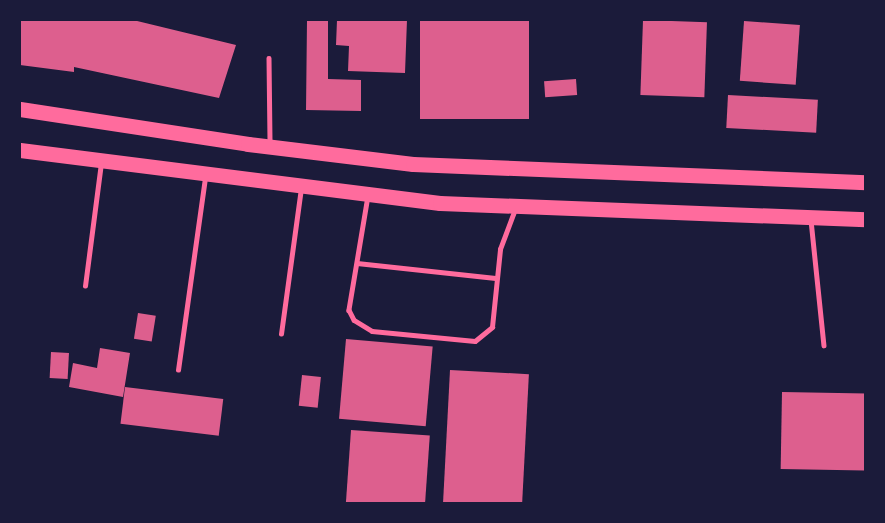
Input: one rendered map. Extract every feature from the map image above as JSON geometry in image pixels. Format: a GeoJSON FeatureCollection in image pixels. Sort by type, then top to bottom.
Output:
{"type":"FeatureCollection","features":[{"type":"Feature","properties":{"kind":"main road"},"geometry":{"type":"LineString","coordinates":[[20,109],[270,147],[413,164],[866,182]]}},
{"type":"Feature","properties":{"kind":"main road"},"geometry":{"type":"LineString","coordinates":[[20,150],[368,196],[516,207],[866,219]]}},
{"type":"Feature","properties":{"kind":"lane"},"geometry":{"type":"LineString","coordinates":[[269,58],[270,147]]}},
{"type":"Feature","properties":{"kind":"lane"},"geometry":{"type":"LineString","coordinates":[[85,286],[101,160]]}},
{"type":"Feature","properties":{"kind":"lane"},"geometry":{"type":"LineString","coordinates":[[178,370],[205,175]]}},
{"type":"Feature","properties":{"kind":"lane"},"geometry":{"type":"LineString","coordinates":[[281,334],[302,188]]}},
{"type":"Feature","properties":{"kind":"lane"},"geometry":{"type":"LineString","coordinates":[[368,196],[350,310],[359,326],[372,331],[475,341],[483,339],[492,327],[495,278],[500,249],[516,207]]}},
{"type":"Feature","properties":{"kind":"lane"},"geometry":{"type":"LineString","coordinates":[[810,218],[824,345]]}},
{"type":"Feature","properties":{"kind":"lane"},"geometry":{"type":"LineString","coordinates":[[357,263],[495,278]]}},
{"type":"Feature","properties":{"kind":"building"},"geometry":{"type":"Polygon","coordinates":[[[20,20],[133,20],[236,45],[219,98],[74,67],[74,72],[20,65],[20,20]]]}},
{"type":"Feature","properties":{"kind":"building"},"geometry":{"type":"Polygon","coordinates":[[[307,20],[328,20],[328,79],[361,80],[361,111],[306,110],[307,20]]]}},
{"type":"Feature","properties":{"kind":"building"},"geometry":{"type":"Polygon","coordinates":[[[337,20],[407,20],[405,73],[348,71],[349,46],[336,45],[337,20]]]}},
{"type":"Feature","properties":{"kind":"building"},"geometry":{"type":"Polygon","coordinates":[[[420,20],[529,20],[529,119],[420,119],[420,20]]]}},
{"type":"Feature","properties":{"kind":"building"},"geometry":{"type":"Polygon","coordinates":[[[643,20],[707,22],[704,97],[640,95],[643,20]]]}},
{"type":"Feature","properties":{"kind":"building"},"geometry":{"type":"Polygon","coordinates":[[[744,21],[800,25],[796,85],[740,81],[744,21]]]}},
{"type":"Feature","properties":{"kind":"building"},"geometry":{"type":"Polygon","coordinates":[[[576,79],[577,95],[545,97],[544,81],[576,79]]]}},
{"type":"Feature","properties":{"kind":"building"},"geometry":{"type":"Polygon","coordinates":[[[728,95],[818,100],[816,133],[726,128],[728,95]]]}},
{"type":"Feature","properties":{"kind":"building"},"geometry":{"type":"Polygon","coordinates":[[[138,313],[156,316],[152,341],[134,339],[138,313]]]}},
{"type":"Feature","properties":{"kind":"building"},"geometry":{"type":"Polygon","coordinates":[[[346,339],[433,347],[426,426],[339,419],[346,339]]]}},
{"type":"Feature","properties":{"kind":"building"},"geometry":{"type":"Polygon","coordinates":[[[100,348],[130,353],[123,397],[69,387],[73,363],[97,368],[100,348]]]}},
{"type":"Feature","properties":{"kind":"building"},"geometry":{"type":"Polygon","coordinates":[[[51,352],[69,353],[68,379],[50,378],[51,352]]]}},
{"type":"Feature","properties":{"kind":"building"},"geometry":{"type":"Polygon","coordinates":[[[450,370],[529,374],[522,504],[443,504],[450,370]]]}},
{"type":"Feature","properties":{"kind":"building"},"geometry":{"type":"Polygon","coordinates":[[[302,375],[321,377],[318,408],[299,406],[302,375]]]}},
{"type":"Feature","properties":{"kind":"building"},"geometry":{"type":"Polygon","coordinates":[[[125,387],[223,399],[219,436],[120,424],[125,387]]]}},
{"type":"Feature","properties":{"kind":"building"},"geometry":{"type":"Polygon","coordinates":[[[782,392],[866,393],[865,470],[781,469],[782,392]]]}},
{"type":"Feature","properties":{"kind":"building"},"geometry":{"type":"Polygon","coordinates":[[[351,430],[430,436],[425,504],[346,504],[351,430]]]}}]}
